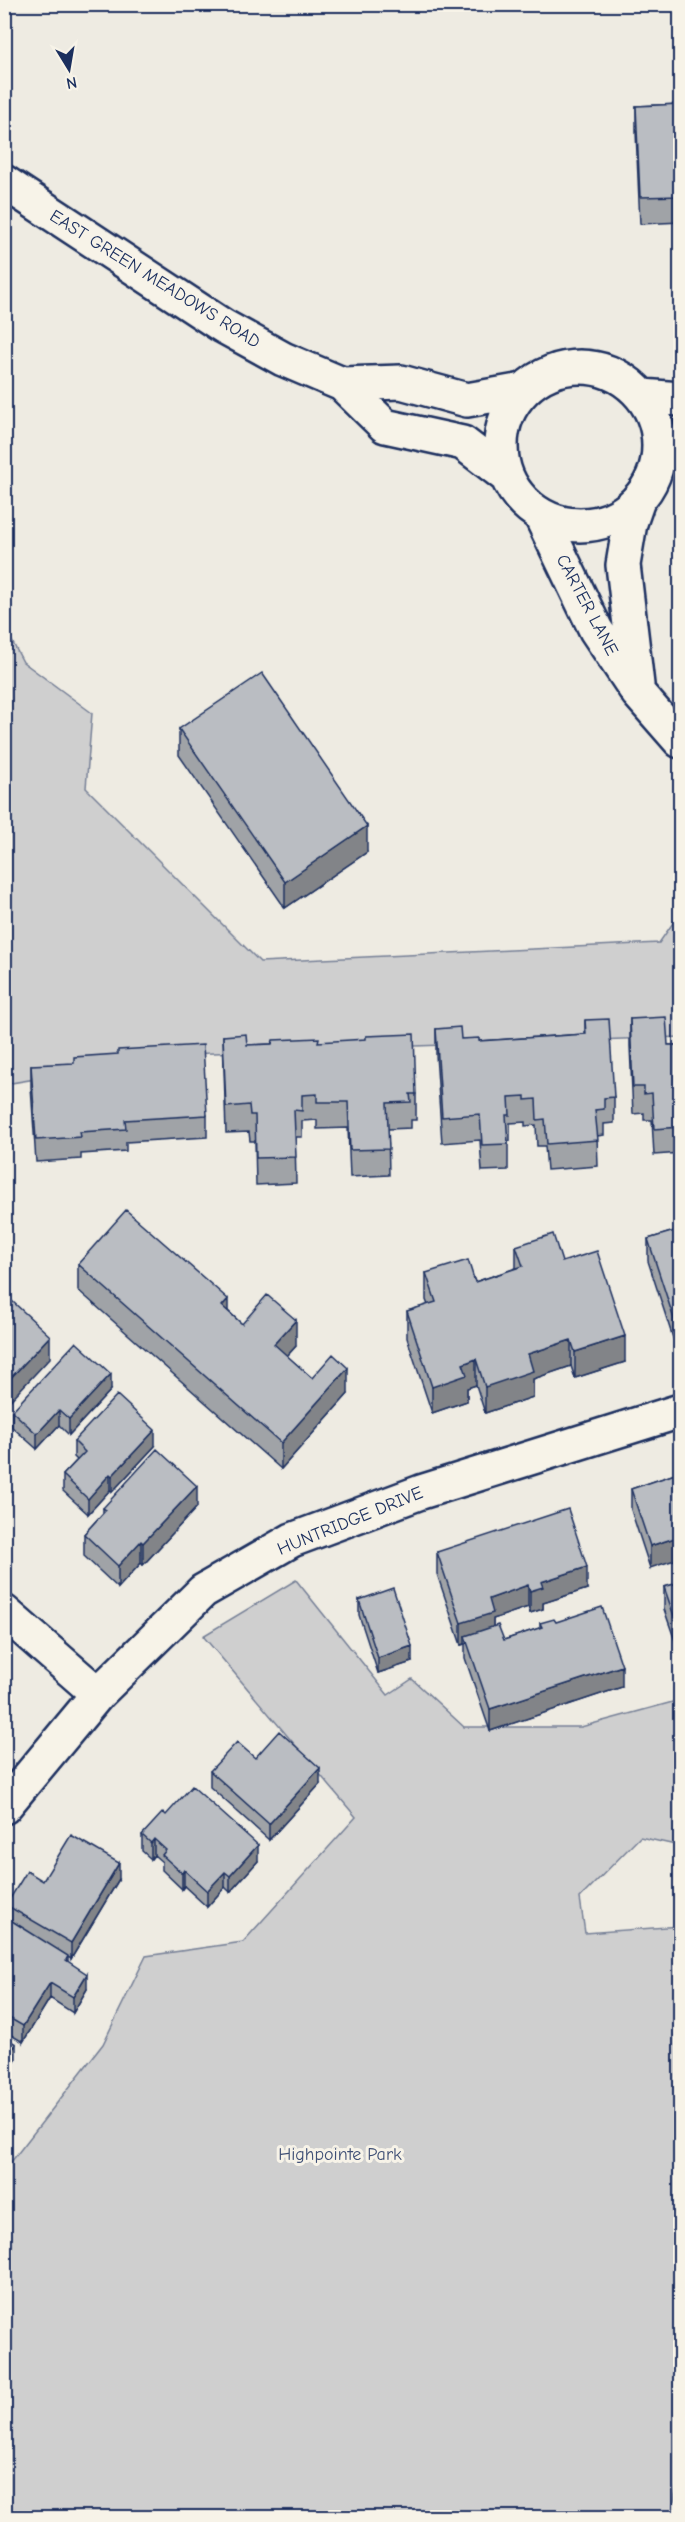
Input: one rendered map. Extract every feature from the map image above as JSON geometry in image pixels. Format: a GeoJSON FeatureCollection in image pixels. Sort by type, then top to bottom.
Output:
{"type":"FeatureCollection","features":[{"type":"Feature","properties":{"kind":"street","name":"EAST GREEN MEADOWS ROAD"},"geometry":{"type":"LineString","coordinates":[[4,182],[224,326],[283,359],[342,384],[385,426],[463,443],[506,476]]}},
{"type":"Feature","properties":{"kind":"street"},"geometry":{"type":"LineString","coordinates":[[579,367],[598,369],[615,375],[630,384],[642,396],[655,420],[659,447],[658,480],[622,513],[603,522],[582,525],[561,523],[541,516],[520,499],[506,476],[500,453],[501,431],[509,409],[523,390],[544,375],[561,369],[579,367]]}},
{"type":"Feature","properties":{"kind":"street","name":"EAST GREEN MEADOWS ROAD"},"geometry":{"type":"LineString","coordinates":[[342,384],[401,382],[467,400],[523,390]]}},
{"type":"Feature","properties":{"kind":"street"},"geometry":{"type":"LineString","coordinates":[[642,396],[681,399]]}},
{"type":"Feature","properties":{"kind":"street","name":"CARTER LANE"},"geometry":{"type":"LineString","coordinates":[[638,693],[623,565],[630,524],[658,480]]}},
{"type":"Feature","properties":{"kind":"street","name":"CARTER LANE"},"geometry":{"type":"LineString","coordinates":[[541,516],[596,630],[638,693],[681,741]]}},
{"type":"Feature","properties":{"kind":"street","name":"HUNTRIDGE DRIVE"},"geometry":{"type":"LineString","coordinates":[[4,1806],[99,1694],[203,1591],[292,1540],[421,1492],[681,1411]]}},
{"type":"Feature","properties":{"kind":"street"},"geometry":{"type":"LineString","coordinates":[[4,1612],[99,1694]]}},
{"type":"Feature","properties":{"kind":"green space"},"geometry":{"type":"Polygon","coordinates":[[[4,626],[23,662],[92,713],[86,788],[260,962],[659,943],[680,913],[680,1037],[185,1054],[5,1084],[4,626]]]}},
{"type":"Feature","properties":{"kind":"green space","name":"Highpointe Park"},"geometry":{"type":"Polygon","coordinates":[[[296,1580],[388,1695],[412,1679],[464,1727],[581,1727],[680,1700],[680,1846],[640,1837],[580,1898],[585,1933],[680,1926],[680,2469],[671,2517],[5,2517],[4,2171],[103,2044],[146,1956],[243,1942],[356,1817],[203,1636],[296,1580]]]}},
{"type":"Feature","properties":{"kind":"building"},"geometry":{"type":"Polygon","coordinates":[[[681,104],[681,196],[640,197],[636,106],[681,104]]]}},
{"type":"Feature","properties":{"kind":"building"},"geometry":{"type":"Polygon","coordinates":[[[262,673],[367,826],[285,882],[179,729],[262,673]]]}},
{"type":"Feature","properties":{"kind":"building"},"geometry":{"type":"Polygon","coordinates":[[[666,1017],[668,1045],[681,1045],[681,1127],[654,1129],[652,1093],[644,1094],[644,1087],[633,1087],[630,1019],[666,1017]]]}},
{"type":"Feature","properties":{"kind":"building"},"geometry":{"type":"Polygon","coordinates":[[[609,1019],[614,1097],[604,1098],[604,1109],[595,1110],[598,1140],[547,1144],[545,1119],[537,1120],[536,1099],[525,1100],[525,1096],[509,1097],[510,1115],[506,1115],[508,1144],[482,1145],[480,1114],[442,1117],[436,1029],[460,1027],[461,1039],[479,1038],[479,1041],[586,1034],[585,1020],[609,1019]]]}},
{"type":"Feature","properties":{"kind":"building"},"geometry":{"type":"Polygon","coordinates":[[[246,1034],[247,1045],[272,1044],[273,1040],[319,1038],[318,1042],[366,1039],[366,1036],[414,1034],[416,1094],[410,1094],[411,1102],[387,1103],[389,1149],[350,1150],[348,1102],[317,1102],[317,1094],[302,1095],[302,1111],[294,1110],[296,1157],[256,1158],[255,1115],[250,1115],[249,1105],[226,1107],[223,1036],[246,1034]]]}},
{"type":"Feature","properties":{"kind":"building"},"geometry":{"type":"Polygon","coordinates":[[[203,1045],[207,1115],[125,1120],[126,1129],[80,1132],[81,1137],[36,1140],[31,1065],[74,1063],[74,1057],[118,1054],[118,1050],[203,1045]]]}},
{"type":"Feature","properties":{"kind":"building"},"geometry":{"type":"Polygon","coordinates":[[[126,1210],[228,1299],[222,1306],[242,1324],[267,1295],[296,1320],[274,1344],[312,1378],[333,1354],[348,1368],[281,1443],[78,1264],[126,1210]]]}},
{"type":"Feature","properties":{"kind":"building"},"geometry":{"type":"Polygon","coordinates":[[[681,1229],[681,1317],[674,1319],[648,1239],[681,1229]]]}},
{"type":"Feature","properties":{"kind":"building"},"geometry":{"type":"Polygon","coordinates":[[[553,1234],[562,1262],[597,1251],[625,1336],[575,1352],[571,1340],[528,1354],[533,1371],[485,1387],[476,1359],[463,1364],[467,1375],[432,1387],[407,1311],[436,1302],[426,1273],[468,1260],[475,1282],[523,1266],[516,1246],[553,1234]]]}},
{"type":"Feature","properties":{"kind":"building"},"geometry":{"type":"Polygon","coordinates":[[[12,1301],[50,1336],[4,1385],[4,1309],[12,1301]]]}},
{"type":"Feature","properties":{"kind":"building"},"geometry":{"type":"Polygon","coordinates":[[[76,1342],[111,1374],[69,1419],[59,1410],[37,1434],[12,1411],[76,1342]]]}},
{"type":"Feature","properties":{"kind":"building"},"geometry":{"type":"Polygon","coordinates":[[[117,1395],[155,1430],[88,1499],[63,1475],[85,1452],[74,1441],[117,1395]]]}},
{"type":"Feature","properties":{"kind":"building"},"geometry":{"type":"Polygon","coordinates":[[[157,1449],[197,1486],[118,1566],[84,1534],[106,1510],[103,1508],[157,1449]]]}},
{"type":"Feature","properties":{"kind":"building"},"geometry":{"type":"Polygon","coordinates":[[[681,1472],[681,1536],[650,1546],[631,1489],[681,1472]]]}},
{"type":"Feature","properties":{"kind":"building"},"geometry":{"type":"Polygon","coordinates":[[[568,1509],[587,1567],[541,1582],[543,1587],[530,1591],[528,1585],[489,1599],[493,1613],[461,1623],[437,1552],[568,1509]]]}},
{"type":"Feature","properties":{"kind":"building"},"geometry":{"type":"Polygon","coordinates":[[[681,1582],[681,1636],[664,1587],[681,1582]]]}},
{"type":"Feature","properties":{"kind":"building"},"geometry":{"type":"Polygon","coordinates":[[[393,1588],[412,1646],[378,1658],[359,1600],[393,1588]]]}},
{"type":"Feature","properties":{"kind":"building"},"geometry":{"type":"Polygon","coordinates":[[[602,1607],[622,1666],[490,1709],[465,1636],[498,1625],[504,1640],[542,1627],[540,1623],[554,1619],[556,1622],[602,1607]]]}},
{"type":"Feature","properties":{"kind":"building"},"geometry":{"type":"Polygon","coordinates":[[[279,1731],[320,1768],[269,1824],[210,1771],[237,1742],[255,1758],[279,1731]]]}},
{"type":"Feature","properties":{"kind":"building"},"geometry":{"type":"Polygon","coordinates":[[[192,1786],[258,1845],[230,1876],[225,1872],[207,1891],[184,1870],[182,1873],[162,1855],[166,1850],[154,1839],[151,1843],[142,1835],[163,1812],[166,1815],[192,1786]]]}},
{"type":"Feature","properties":{"kind":"building"},"geometry":{"type":"Polygon","coordinates":[[[71,1835],[119,1863],[71,1943],[6,1905],[27,1871],[43,1881],[71,1835]]]}},
{"type":"Feature","properties":{"kind":"building"},"geometry":{"type":"Polygon","coordinates":[[[4,1916],[68,1956],[66,1960],[87,1974],[73,1997],[50,1983],[23,2026],[4,2015],[4,1916]]]}},
{"type":"Feature","properties":{"kind":"building"},"geometry":{"type":"Polygon","coordinates":[[[4,2037],[16,2044],[4,2062],[4,2037]]]}}]}
